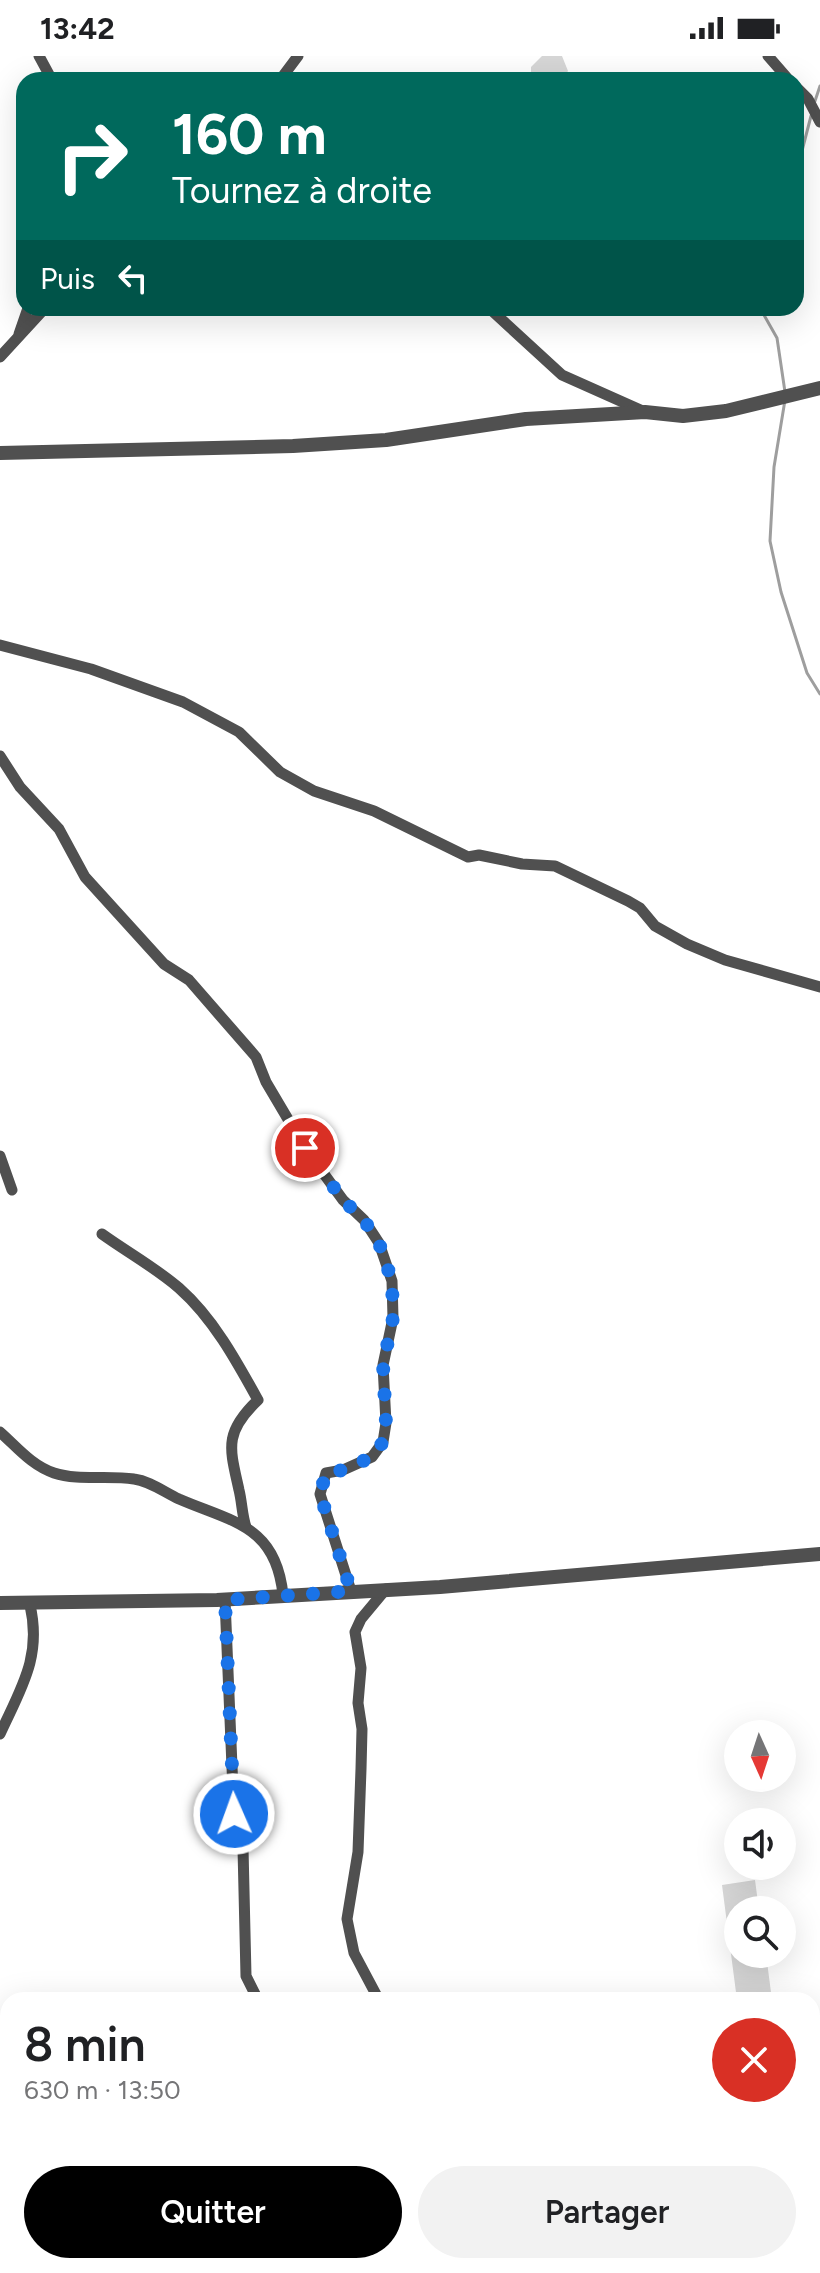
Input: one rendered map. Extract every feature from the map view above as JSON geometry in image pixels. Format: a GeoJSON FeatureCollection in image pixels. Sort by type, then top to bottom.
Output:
{"type":"FeatureCollection","features":[{"type":"Feature","properties":{"kind":"street"},"geometry":{"type":"LineString","coordinates":[[768,56],[782,72]]}},
{"type":"Feature","properties":{"kind":"street"},"geometry":{"type":"LineString","coordinates":[[804,95],[820,122]]}},
{"type":"Feature","properties":{"kind":"street"},"geometry":{"type":"LineString","coordinates":[[16,342],[25,316]]}},
{"type":"Feature","properties":{"kind":"street"},"geometry":{"type":"LineString","coordinates":[[0,357],[38,316]]}},
{"type":"Feature","properties":{"kind":"street"},"geometry":{"type":"LineString","coordinates":[[498,316],[562,375],[645,412]]}},
{"type":"Feature","properties":{"kind":"street"},"geometry":{"type":"LineString","coordinates":[[1,454],[293,446],[386,440],[526,419],[645,412],[683,416],[726,411],[820,388]]}},
{"type":"Feature","properties":{"kind":"street"},"geometry":{"type":"LineString","coordinates":[[0,645],[91,669],[183,702],[239,732],[280,772],[314,791],[374,811],[468,857],[479,855],[522,864],[543,863],[568,870],[640,908],[655,926],[687,944],[725,960],[820,987]]}},
{"type":"Feature","properties":{"kind":"street"},"geometry":{"type":"LineString","coordinates":[[0,756],[20,787],[59,829],[85,877],[164,964],[189,980],[256,1057],[266,1082],[305,1148],[379,1243],[392,1281],[392,1306],[383,1365],[386,1423],[383,1442],[372,1457],[343,1470],[326,1473],[320,1494],[351,1591]]}},
{"type":"Feature","properties":{"kind":"street"},"geometry":{"type":"LineString","coordinates":[[0,1156],[12,1190],[0,1185]]}},
{"type":"Feature","properties":{"kind":"street"},"geometry":{"type":"LineString","coordinates":[[102,1234],[177,1286],[193,1302],[235,1358],[258,1400],[236,1427],[230,1445],[230,1462],[246,1527]]}},
{"type":"Feature","properties":{"kind":"street"},"geometry":{"type":"LineString","coordinates":[[0,1432],[30,1461],[55,1474],[142,1481],[246,1527],[270,1549],[283,1595]]}},
{"type":"Feature","properties":{"kind":"street"},"geometry":{"type":"LineString","coordinates":[[0,1603],[225,1600],[546,1580],[820,1554]]}},
{"type":"Feature","properties":{"kind":"street"},"geometry":{"type":"LineString","coordinates":[[782,1559],[820,1561]]}},
{"type":"Feature","properties":{"kind":"street"},"geometry":{"type":"LineString","coordinates":[[375,1992],[354,1953],[347,1919],[358,1852],[361,1769],[362,1729],[358,1703],[361,1668],[355,1632],[361,1619],[386,1589]]}},
{"type":"Feature","properties":{"kind":"street"},"geometry":{"type":"LineString","coordinates":[[225,1600],[234,1814],[243,1848],[246,1976],[254,1992]]}},
{"type":"Feature","properties":{"kind":"street"},"geometry":{"type":"LineString","coordinates":[[0,1734],[33,1661],[35,1642],[30,1605]]}},
{"type":"Feature","properties":{"kind":"shaded area"},"geometry":{"type":"Polygon","coordinates":[[[542,56],[562,56],[568,71],[531,72],[531,67],[542,56]]]}},
{"type":"Feature","properties":{"kind":"shaded area"},"geometry":{"type":"Polygon","coordinates":[[[755,1880],[757,1896],[724,1896],[724,1900],[722,1885],[755,1880]]]}},
{"type":"Feature","properties":{"kind":"shaded area"},"geometry":{"type":"Polygon","coordinates":[[[733,1968],[768,1968],[771,1992],[736,1992],[733,1968]]]}},
{"type":"Feature","properties":{"kind":"waterway"},"geometry":{"type":"LineString","coordinates":[[815,101],[820,86]]}},
{"type":"Feature","properties":{"kind":"waterway"},"geometry":{"type":"LineString","coordinates":[[804,143],[811,116]]}},
{"type":"Feature","properties":{"kind":"waterway"},"geometry":{"type":"LineString","coordinates":[[765,316],[777,338],[785,392]]}},
{"type":"Feature","properties":{"kind":"waterway"},"geometry":{"type":"LineString","coordinates":[[785,400],[774,467],[770,541],[781,592],[807,673],[820,694]]}},
{"type":"Feature","properties":{"kind":"route"},"geometry":{"type":"LineString","coordinates":[[234,1814],[225,1600],[351,1591],[320,1494],[322,1484],[326,1473],[343,1470],[372,1457],[383,1442],[386,1423],[383,1365],[393,1318],[392,1281],[379,1243],[364,1220],[343,1200],[305,1148]]}}]}
